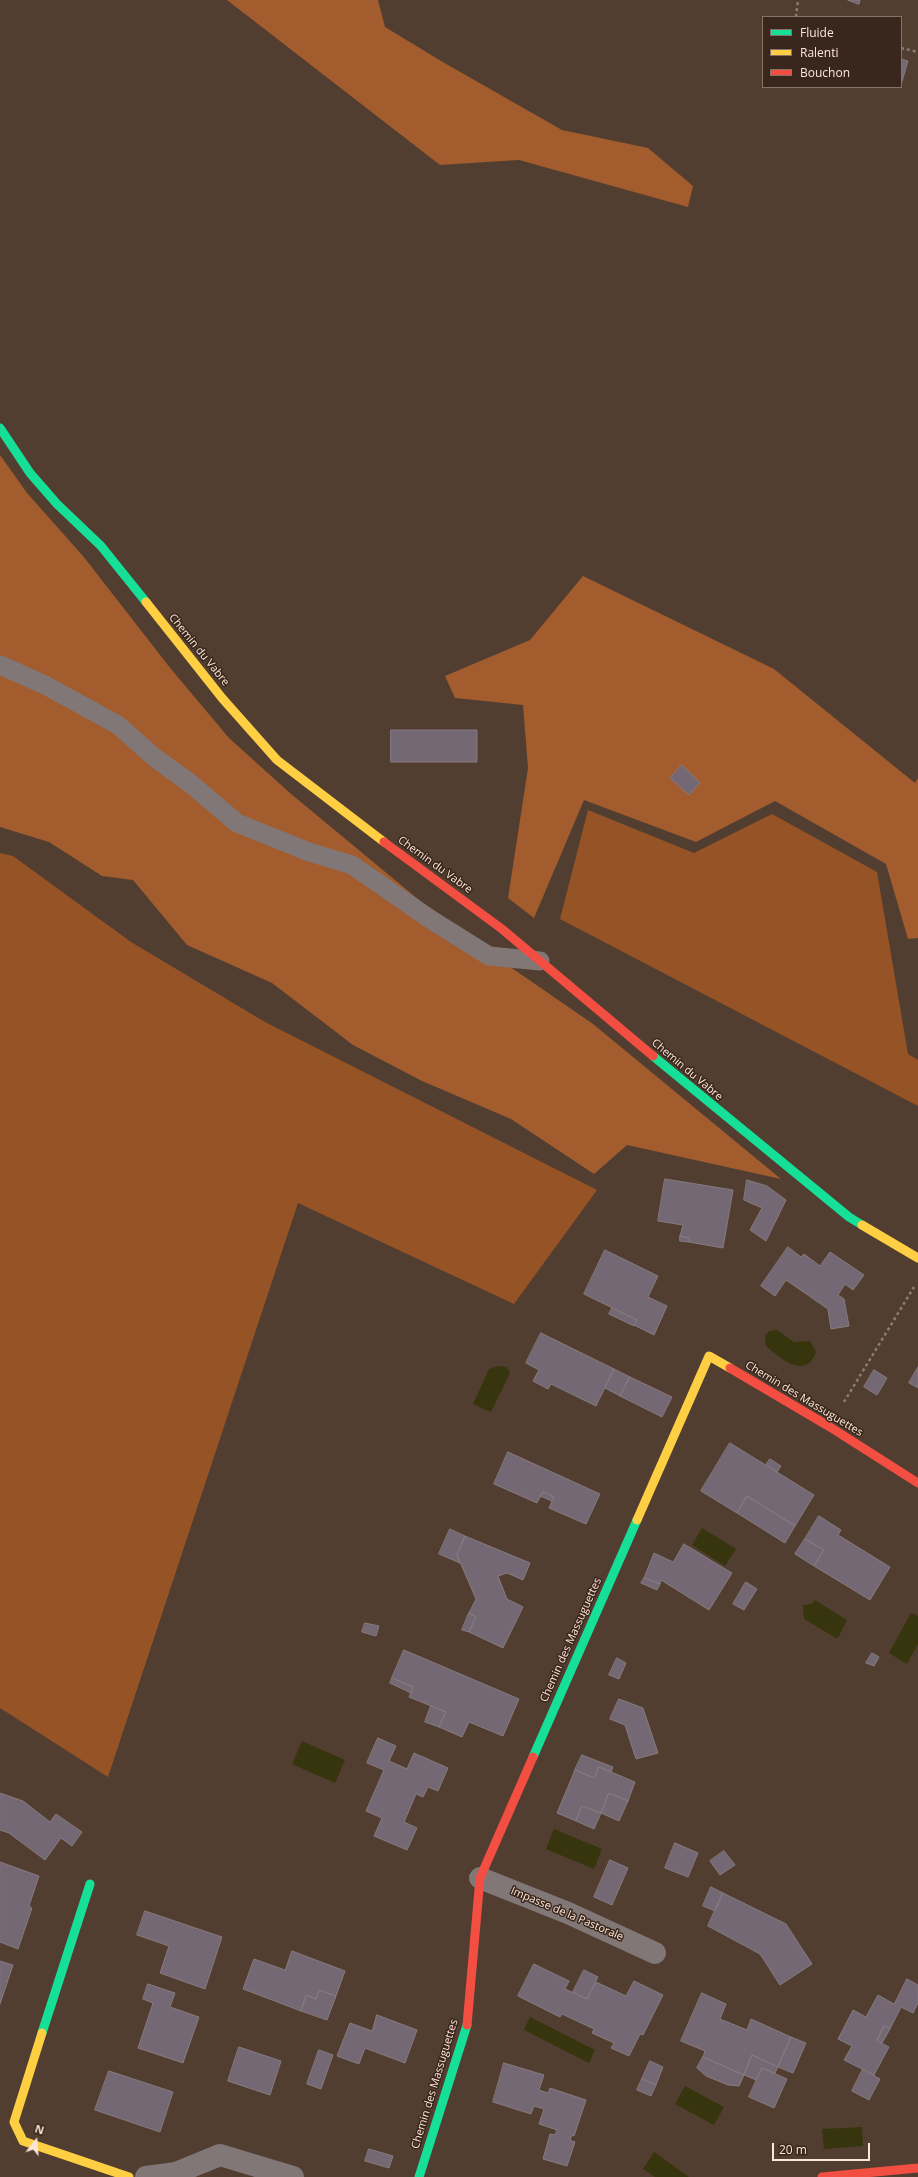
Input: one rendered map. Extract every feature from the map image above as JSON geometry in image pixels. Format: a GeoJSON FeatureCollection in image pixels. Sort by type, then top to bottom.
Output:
{"type":"FeatureCollection","features":[{"type":"Feature","properties":{"kind":"street","name":"Chemin du Vabre"},"geometry":{"type":"LineString","coordinates":[[0,428],[30,473],[57,504],[101,546],[222,698],[277,760],[408,861],[502,929],[724,1116],[843,1212],[918,1258]]}},
{"type":"Feature","properties":{"kind":"street","name":"Chemin des Massuguettes"},"geometry":{"type":"LineString","coordinates":[[419,2177],[468,2020],[476,1906],[480,1878],[709,1356],[830,1427],[918,1484]]}},
{"type":"Feature","properties":{"kind":"street","name":"Impasse de la Pastorale"},"geometry":{"type":"LineString","coordinates":[[480,1878],[568,1913],[655,1953]]}},
{"type":"Feature","properties":{"kind":"street"},"geometry":{"type":"LineString","coordinates":[[90,1884],[14,2122],[24,2141],[129,2177]]}},
{"type":"Feature","properties":{"kind":"street"},"geometry":{"type":"LineString","coordinates":[[146,2177],[176,2173],[220,2155],[293,2177]]}},
{"type":"Feature","properties":{"kind":"street"},"geometry":{"type":"LineString","coordinates":[[822,2177],[918,2168]]}},
{"type":"Feature","properties":{"kind":"lane"},"geometry":{"type":"LineString","coordinates":[[0,665],[45,685],[118,724],[154,757],[191,784],[237,823],[309,852],[352,865],[430,919],[489,956],[540,961]]}},
{"type":"Feature","properties":{"kind":"path"},"geometry":{"type":"LineString","coordinates":[[796,16],[798,0]]}},
{"type":"Feature","properties":{"kind":"path"},"geometry":{"type":"LineString","coordinates":[[902,48],[918,52]]}},
{"type":"Feature","properties":{"kind":"path"},"geometry":{"type":"LineString","coordinates":[[830,1427],[914,1286]]}},
{"type":"Feature","properties":{"kind":"shaded area"},"geometry":{"type":"Polygon","coordinates":[[[227,0],[378,0],[385,27],[441,61],[562,130],[648,148],[693,186],[688,207],[519,160],[440,165],[227,0]]]}},
{"type":"Feature","properties":{"kind":"shaded area"},"geometry":{"type":"Polygon","coordinates":[[[0,455],[27,493],[83,556],[171,669],[229,738],[290,793],[448,924],[593,1024],[781,1179],[627,1145],[594,1174],[511,1119],[422,1081],[353,1045],[272,983],[187,945],[133,880],[102,876],[49,842],[0,827],[0,455]]]}},
{"type":"Feature","properties":{"kind":"shaded area"},"geometry":{"type":"Polygon","coordinates":[[[583,576],[774,669],[915,783],[918,778],[918,938],[908,939],[886,864],[775,801],[696,842],[584,800],[534,918],[508,898],[528,768],[523,705],[455,698],[445,676],[530,640],[583,576]]]}},
{"type":"Feature","properties":{"kind":"shaded area"},"geometry":{"type":"Polygon","coordinates":[[[588,810],[694,853],[772,814],[877,872],[908,1054],[918,1060],[918,1106],[560,919],[588,810]]]}},
{"type":"Feature","properties":{"kind":"shaded area"},"geometry":{"type":"Polygon","coordinates":[[[0,853],[13,856],[131,942],[265,1022],[597,1190],[514,1304],[298,1203],[108,1777],[0,1708],[0,853]]]}},
{"type":"Feature","properties":{"kind":"shaded area"},"geometry":{"type":"Polygon","coordinates":[[[777,1330],[794,1342],[810,1341],[816,1352],[812,1361],[806,1365],[799,1366],[792,1364],[785,1361],[766,1346],[765,1336],[769,1331],[777,1330]]]}},
{"type":"Feature","properties":{"kind":"shaded area"},"geometry":{"type":"Polygon","coordinates":[[[498,1366],[507,1367],[510,1373],[491,1412],[473,1404],[489,1369],[498,1366]]]}},
{"type":"Feature","properties":{"kind":"shaded area"},"geometry":{"type":"Polygon","coordinates":[[[702,1528],[736,1549],[725,1566],[692,1545],[702,1528]]]}},
{"type":"Feature","properties":{"kind":"shaded area"},"geometry":{"type":"Polygon","coordinates":[[[815,1600],[847,1620],[838,1638],[804,1619],[803,1605],[812,1604],[815,1600]]]}},
{"type":"Feature","properties":{"kind":"shaded area"},"geometry":{"type":"Polygon","coordinates":[[[911,1613],[918,1616],[918,1644],[907,1664],[889,1653],[911,1613]]]}},
{"type":"Feature","properties":{"kind":"shaded area"},"geometry":{"type":"Polygon","coordinates":[[[302,1741],[345,1760],[335,1783],[292,1764],[302,1741]]]}},
{"type":"Feature","properties":{"kind":"shaded area"},"geometry":{"type":"Polygon","coordinates":[[[554,1829],[602,1849],[594,1869],[546,1849],[554,1829]]]}},
{"type":"Feature","properties":{"kind":"shaded area"},"geometry":{"type":"Polygon","coordinates":[[[530,2017],[595,2050],[589,2063],[524,2030],[530,2017]]]}},
{"type":"Feature","properties":{"kind":"shaded area"},"geometry":{"type":"Polygon","coordinates":[[[685,2086],[724,2107],[714,2125],[675,2104],[685,2086]]]}},
{"type":"Feature","properties":{"kind":"shaded area"},"geometry":{"type":"Polygon","coordinates":[[[862,2127],[863,2146],[824,2149],[822,2129],[862,2127]]]}},
{"type":"Feature","properties":{"kind":"shaded area"},"geometry":{"type":"Polygon","coordinates":[[[654,2152],[689,2177],[655,2177],[643,2169],[654,2152]]]}},
{"type":"Feature","properties":{"kind":"building"},"geometry":{"type":"Polygon","coordinates":[[[848,0],[860,0],[859,4],[848,0]]]}},
{"type":"Feature","properties":{"kind":"building"},"geometry":{"type":"Polygon","coordinates":[[[902,59],[908,61],[902,82],[902,59]]]}},
{"type":"Feature","properties":{"kind":"building"},"geometry":{"type":"Polygon","coordinates":[[[391,730],[477,730],[477,762],[391,762],[391,730]]]}},
{"type":"Feature","properties":{"kind":"building"},"geometry":{"type":"Polygon","coordinates":[[[682,765],[700,783],[689,795],[670,778],[682,765]]]}},
{"type":"Feature","properties":{"kind":"building"},"geometry":{"type":"Polygon","coordinates":[[[665,1179],[733,1190],[723,1248],[689,1242],[690,1238],[680,1236],[683,1225],[658,1221],[665,1179]]]}},
{"type":"Feature","properties":{"kind":"building"},"geometry":{"type":"Polygon","coordinates":[[[747,1180],[767,1186],[786,1200],[766,1241],[750,1230],[762,1208],[744,1200],[747,1180]]]}},
{"type":"Feature","properties":{"kind":"building"},"geometry":{"type":"Polygon","coordinates":[[[680,1236],[690,1238],[689,1242],[680,1241],[680,1236]]]}},
{"type":"Feature","properties":{"kind":"building"},"geometry":{"type":"Polygon","coordinates":[[[788,1247],[801,1257],[804,1254],[820,1266],[830,1252],[864,1275],[853,1290],[845,1284],[838,1295],[844,1299],[849,1326],[831,1329],[828,1309],[786,1280],[775,1296],[761,1286],[788,1247]]]}},
{"type":"Feature","properties":{"kind":"building"},"geometry":{"type":"Polygon","coordinates":[[[605,1250],[658,1276],[648,1297],[667,1306],[654,1335],[634,1325],[637,1320],[584,1294],[605,1250]]]}},
{"type":"Feature","properties":{"kind":"building"},"geometry":{"type":"Polygon","coordinates":[[[612,1308],[637,1320],[634,1326],[609,1314],[612,1308]]]}},
{"type":"Feature","properties":{"kind":"building"},"geometry":{"type":"Polygon","coordinates":[[[541,1333],[614,1369],[596,1406],[551,1384],[548,1389],[533,1381],[539,1370],[526,1363],[541,1333]]]}},
{"type":"Feature","properties":{"kind":"building"},"geometry":{"type":"Polygon","coordinates":[[[918,1367],[918,1388],[909,1383],[918,1367]]]}},
{"type":"Feature","properties":{"kind":"building"},"geometry":{"type":"Polygon","coordinates":[[[614,1369],[630,1377],[620,1396],[605,1388],[614,1369]]]}},
{"type":"Feature","properties":{"kind":"building"},"geometry":{"type":"Polygon","coordinates":[[[874,1370],[887,1378],[877,1395],[864,1387],[874,1370]]]}},
{"type":"Feature","properties":{"kind":"building"},"geometry":{"type":"Polygon","coordinates":[[[630,1377],[672,1397],[662,1417],[620,1396],[630,1377]]]}},
{"type":"Feature","properties":{"kind":"building"},"geometry":{"type":"Polygon","coordinates":[[[730,1443],[814,1495],[795,1526],[747,1496],[737,1513],[701,1491],[730,1443]]]}},
{"type":"Feature","properties":{"kind":"building"},"geometry":{"type":"Polygon","coordinates":[[[508,1452],[600,1494],[586,1524],[549,1508],[554,1497],[543,1492],[537,1503],[494,1484],[508,1452]]]}},
{"type":"Feature","properties":{"kind":"building"},"geometry":{"type":"Polygon","coordinates":[[[770,1459],[781,1466],[777,1472],[766,1465],[770,1459]]]}},
{"type":"Feature","properties":{"kind":"building"},"geometry":{"type":"Polygon","coordinates":[[[543,1492],[554,1497],[552,1501],[540,1496],[543,1492]]]}},
{"type":"Feature","properties":{"kind":"building"},"geometry":{"type":"Polygon","coordinates":[[[747,1496],[795,1526],[785,1543],[737,1513],[747,1496]]]}},
{"type":"Feature","properties":{"kind":"building"},"geometry":{"type":"Polygon","coordinates":[[[819,1516],[841,1530],[838,1535],[890,1567],[870,1600],[814,1566],[824,1550],[805,1539],[819,1516]]]}},
{"type":"Feature","properties":{"kind":"building"},"geometry":{"type":"Polygon","coordinates":[[[450,1529],[465,1536],[457,1555],[460,1563],[439,1554],[450,1529]]]}},
{"type":"Feature","properties":{"kind":"building"},"geometry":{"type":"Polygon","coordinates":[[[465,1536],[530,1563],[523,1580],[507,1573],[498,1576],[507,1599],[523,1607],[503,1648],[469,1632],[476,1617],[469,1613],[476,1599],[457,1555],[465,1536]]]}},
{"type":"Feature","properties":{"kind":"building"},"geometry":{"type":"Polygon","coordinates":[[[805,1539],[824,1550],[814,1566],[795,1554],[805,1539]]]}},
{"type":"Feature","properties":{"kind":"building"},"geometry":{"type":"Polygon","coordinates":[[[684,1544],[732,1573],[709,1610],[661,1580],[660,1584],[644,1578],[654,1553],[673,1562],[684,1544]]]}},
{"type":"Feature","properties":{"kind":"building"},"geometry":{"type":"Polygon","coordinates":[[[644,1578],[660,1584],[657,1590],[641,1583],[644,1578]]]}},
{"type":"Feature","properties":{"kind":"building"},"geometry":{"type":"Polygon","coordinates":[[[746,1582],[757,1589],[744,1610],[733,1604],[746,1582]]]}},
{"type":"Feature","properties":{"kind":"building"},"geometry":{"type":"Polygon","coordinates":[[[469,1613],[476,1617],[469,1632],[462,1630],[469,1613]]]}},
{"type":"Feature","properties":{"kind":"building"},"geometry":{"type":"Polygon","coordinates":[[[365,1623],[379,1626],[376,1636],[362,1632],[365,1623]]]}},
{"type":"Feature","properties":{"kind":"building"},"geometry":{"type":"Polygon","coordinates":[[[404,1650],[519,1699],[503,1736],[469,1722],[462,1737],[439,1727],[446,1712],[409,1697],[413,1687],[392,1678],[404,1650]]]}},
{"type":"Feature","properties":{"kind":"building"},"geometry":{"type":"Polygon","coordinates":[[[872,1653],[879,1657],[874,1666],[866,1663],[872,1653]]]}},
{"type":"Feature","properties":{"kind":"building"},"geometry":{"type":"Polygon","coordinates":[[[617,1658],[626,1663],[619,1679],[609,1675],[617,1658]]]}},
{"type":"Feature","properties":{"kind":"building"},"geometry":{"type":"Polygon","coordinates":[[[392,1678],[413,1687],[411,1693],[390,1683],[392,1678]]]}},
{"type":"Feature","properties":{"kind":"building"},"geometry":{"type":"Polygon","coordinates":[[[619,1699],[643,1708],[658,1753],[636,1759],[625,1725],[610,1719],[619,1699]]]}},
{"type":"Feature","properties":{"kind":"building"},"geometry":{"type":"Polygon","coordinates":[[[431,1706],[446,1712],[439,1727],[425,1722],[431,1706]]]}},
{"type":"Feature","properties":{"kind":"building"},"geometry":{"type":"Polygon","coordinates":[[[378,1738],[396,1746],[389,1761],[407,1769],[414,1753],[448,1768],[438,1791],[428,1787],[423,1797],[416,1794],[404,1822],[417,1828],[407,1850],[374,1836],[382,1818],[366,1811],[384,1770],[367,1763],[378,1738]]]}},
{"type":"Feature","properties":{"kind":"building"},"geometry":{"type":"Polygon","coordinates":[[[582,1755],[613,1767],[611,1772],[599,1767],[594,1778],[575,1770],[582,1755]]]}},
{"type":"Feature","properties":{"kind":"building"},"geometry":{"type":"Polygon","coordinates":[[[599,1767],[635,1782],[628,1801],[609,1793],[601,1813],[582,1806],[576,1821],[557,1813],[575,1770],[594,1778],[599,1767]]]}},
{"type":"Feature","properties":{"kind":"building"},"geometry":{"type":"Polygon","coordinates":[[[0,1793],[23,1801],[50,1822],[56,1814],[82,1832],[72,1846],[61,1838],[45,1860],[9,1833],[0,1830],[0,1793]]]}},
{"type":"Feature","properties":{"kind":"building"},"geometry":{"type":"Polygon","coordinates":[[[609,1793],[628,1801],[619,1821],[601,1813],[609,1793]]]}},
{"type":"Feature","properties":{"kind":"building"},"geometry":{"type":"Polygon","coordinates":[[[582,1806],[601,1813],[594,1829],[576,1821],[582,1806]]]}},
{"type":"Feature","properties":{"kind":"building"},"geometry":{"type":"Polygon","coordinates":[[[675,1843],[698,1853],[688,1877],[665,1868],[675,1843]]]}},
{"type":"Feature","properties":{"kind":"building"},"geometry":{"type":"Polygon","coordinates":[[[724,1851],[735,1865],[720,1875],[710,1861],[724,1851]]]}},
{"type":"Feature","properties":{"kind":"building"},"geometry":{"type":"Polygon","coordinates":[[[610,1860],[628,1868],[612,1905],[594,1897],[610,1860]]]}},
{"type":"Feature","properties":{"kind":"building"},"geometry":{"type":"Polygon","coordinates":[[[0,1862],[39,1876],[29,1906],[32,1908],[18,1949],[0,1942],[0,1862]]]}},
{"type":"Feature","properties":{"kind":"building"},"geometry":{"type":"Polygon","coordinates":[[[711,1887],[723,1893],[715,1911],[703,1906],[711,1887]]]}},
{"type":"Feature","properties":{"kind":"building"},"geometry":{"type":"Polygon","coordinates":[[[723,1893],[786,1924],[812,1964],[780,1985],[760,1954],[708,1926],[723,1893]]]}},
{"type":"Feature","properties":{"kind":"building"},"geometry":{"type":"Polygon","coordinates":[[[145,1911],[222,1937],[205,1989],[160,1973],[169,1946],[137,1935],[145,1911]]]}},
{"type":"Feature","properties":{"kind":"building"},"geometry":{"type":"Polygon","coordinates":[[[292,1951],[345,1971],[336,1996],[319,1990],[316,1999],[306,1995],[301,2011],[243,1989],[254,1959],[285,1970],[292,1951]]]}},
{"type":"Feature","properties":{"kind":"building"},"geometry":{"type":"Polygon","coordinates":[[[0,1961],[13,1965],[0,2004],[0,1961]]]}},
{"type":"Feature","properties":{"kind":"building"},"geometry":{"type":"Polygon","coordinates":[[[534,1964],[569,1981],[565,1989],[587,1999],[596,1982],[626,1996],[634,1981],[663,1995],[643,2035],[640,2034],[629,2056],[611,2048],[614,2043],[592,2033],[594,2029],[562,2014],[560,2017],[518,1996],[534,1964]]]}},
{"type":"Feature","properties":{"kind":"building"},"geometry":{"type":"Polygon","coordinates":[[[584,1970],[598,1977],[587,1999],[573,1992],[584,1970]]]}},
{"type":"Feature","properties":{"kind":"building"},"geometry":{"type":"Polygon","coordinates":[[[907,1979],[918,1985],[918,2003],[913,2013],[901,2007],[890,2029],[884,2026],[877,2041],[889,2047],[874,2075],[844,2060],[852,2046],[838,2039],[853,2010],[866,2017],[878,1995],[894,2004],[907,1979]]]}},
{"type":"Feature","properties":{"kind":"building"},"geometry":{"type":"Polygon","coordinates":[[[148,1984],[175,1993],[170,2007],[199,2017],[183,2063],[138,2048],[153,2003],[143,1999],[148,1984]]]}},
{"type":"Feature","properties":{"kind":"building"},"geometry":{"type":"Polygon","coordinates":[[[319,1990],[336,1996],[327,2020],[301,2011],[306,1995],[316,1999],[319,1990]]]}},
{"type":"Feature","properties":{"kind":"building"},"geometry":{"type":"Polygon","coordinates":[[[702,1993],[726,2004],[720,2019],[747,2030],[751,2019],[791,2037],[778,2067],[752,2055],[744,2075],[703,2057],[705,2051],[681,2041],[702,1993]]]}},
{"type":"Feature","properties":{"kind":"building"},"geometry":{"type":"Polygon","coordinates":[[[377,2015],[417,2030],[405,2063],[365,2048],[359,2064],[337,2056],[350,2023],[372,2031],[377,2015]]]}},
{"type":"Feature","properties":{"kind":"building"},"geometry":{"type":"Polygon","coordinates":[[[884,2026],[890,2029],[882,2043],[877,2041],[884,2026]]]}},
{"type":"Feature","properties":{"kind":"building"},"geometry":{"type":"Polygon","coordinates":[[[791,2037],[806,2043],[793,2073],[778,2067],[791,2037]]]}},
{"type":"Feature","properties":{"kind":"building"},"geometry":{"type":"Polygon","coordinates":[[[239,2047],[281,2061],[270,2095],[228,2081],[239,2047]]]}},
{"type":"Feature","properties":{"kind":"building"},"geometry":{"type":"Polygon","coordinates":[[[319,2050],[333,2055],[321,2089],[307,2084],[319,2050]]]}},
{"type":"Feature","properties":{"kind":"building"},"geometry":{"type":"Polygon","coordinates":[[[752,2055],[778,2067],[775,2073],[762,2068],[756,2080],[744,2075],[752,2055]]]}},
{"type":"Feature","properties":{"kind":"building"},"geometry":{"type":"Polygon","coordinates":[[[703,2057],[744,2075],[739,2086],[728,2085],[706,2076],[697,2068],[703,2057]]]}},
{"type":"Feature","properties":{"kind":"building"},"geometry":{"type":"Polygon","coordinates":[[[650,2061],[663,2067],[656,2085],[642,2079],[650,2061]]]}},
{"type":"Feature","properties":{"kind":"building"},"geometry":{"type":"Polygon","coordinates":[[[504,2063],[544,2075],[539,2090],[548,2093],[550,2088],[586,2100],[574,2136],[572,2135],[570,2140],[575,2142],[567,2166],[543,2159],[550,2134],[555,2135],[557,2130],[539,2124],[544,2109],[534,2106],[531,2114],[493,2102],[504,2063]]]}},
{"type":"Feature","properties":{"kind":"building"},"geometry":{"type":"Polygon","coordinates":[[[762,2068],[787,2079],[774,2108],[749,2097],[762,2068]]]}},
{"type":"Feature","properties":{"kind":"building"},"geometry":{"type":"Polygon","coordinates":[[[863,2069],[880,2079],[869,2100],[852,2091],[863,2069]]]}},
{"type":"Feature","properties":{"kind":"building"},"geometry":{"type":"Polygon","coordinates":[[[109,2071],[173,2092],[160,2132],[95,2110],[109,2071]]]}},
{"type":"Feature","properties":{"kind":"building"},"geometry":{"type":"Polygon","coordinates":[[[642,2079],[656,2085],[651,2096],[637,2090],[642,2079]]]}},
{"type":"Feature","properties":{"kind":"building"},"geometry":{"type":"Polygon","coordinates":[[[369,2149],[393,2156],[389,2168],[365,2161],[369,2149]]]}},
{"type":"Feature","properties":{"kind":"traffic: fast"},"geometry":{"type":"LineString","coordinates":[[0,428],[30,473],[57,504],[101,546],[146,602]]}},
{"type":"Feature","properties":{"kind":"traffic: fast"},"geometry":{"type":"LineString","coordinates":[[653,1056],[849,1217],[862,1225]]}},
{"type":"Feature","properties":{"kind":"traffic: fast"},"geometry":{"type":"LineString","coordinates":[[533,1757],[637,1520]]}},
{"type":"Feature","properties":{"kind":"traffic: fast"},"geometry":{"type":"LineString","coordinates":[[42,2033],[90,1884]]}},
{"type":"Feature","properties":{"kind":"traffic: fast"},"geometry":{"type":"LineString","coordinates":[[419,2177],[467,2025]]}},
{"type":"Feature","properties":{"kind":"traffic: slow"},"geometry":{"type":"LineString","coordinates":[[146,602],[222,698],[277,760],[384,842]]}},
{"type":"Feature","properties":{"kind":"traffic: slow"},"geometry":{"type":"LineString","coordinates":[[862,1225],[918,1258]]}},
{"type":"Feature","properties":{"kind":"traffic: slow"},"geometry":{"type":"LineString","coordinates":[[637,1520],[709,1356],[730,1368]]}},
{"type":"Feature","properties":{"kind":"traffic: slow"},"geometry":{"type":"LineString","coordinates":[[42,2033],[14,2122],[23,2141],[129,2177]]}},
{"type":"Feature","properties":{"kind":"traffic: jam"},"geometry":{"type":"LineString","coordinates":[[384,842],[502,929],[653,1056]]}},
{"type":"Feature","properties":{"kind":"traffic: jam"},"geometry":{"type":"LineString","coordinates":[[730,1368],[830,1427],[918,1483]]}},
{"type":"Feature","properties":{"kind":"traffic: jam"},"geometry":{"type":"LineString","coordinates":[[467,2025],[480,1878],[533,1757]]}},
{"type":"Feature","properties":{"kind":"traffic: jam"},"geometry":{"type":"LineString","coordinates":[[822,2177],[918,2168]]}}]}
